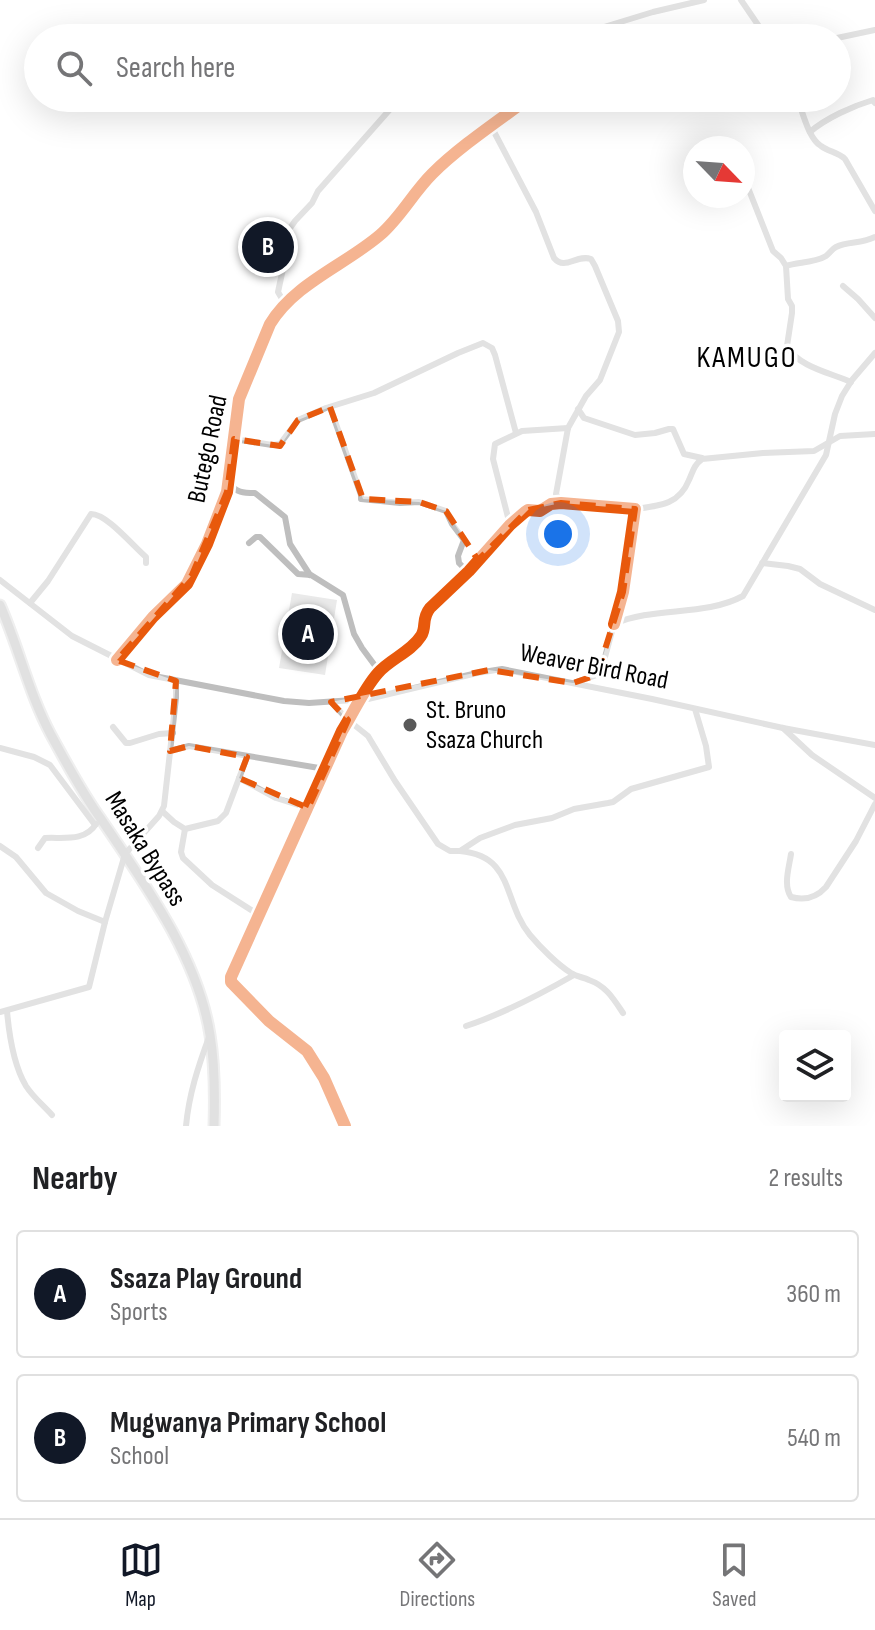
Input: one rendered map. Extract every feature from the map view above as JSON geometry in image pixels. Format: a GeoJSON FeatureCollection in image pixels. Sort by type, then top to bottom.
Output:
{"type":"FeatureCollection","features":[{"type":"Feature","properties":{"kind":"highway","name":"Masaka Bypass"},"geometry":{"type":"LineString","coordinates":[[0,605],[49,731],[97,821],[125,854],[192,973],[210,1034],[215,1082],[214,1126]]}},
{"type":"Feature","properties":{"kind":"street"},"geometry":{"type":"LineString","coordinates":[[614,24],[704,0]]}},
{"type":"Feature","properties":{"kind":"street"},"geometry":{"type":"LineString","coordinates":[[741,0],[757,24]]}},
{"type":"Feature","properties":{"kind":"street"},"geometry":{"type":"LineString","coordinates":[[851,35],[875,30]]}},
{"type":"Feature","properties":{"kind":"street"},"geometry":{"type":"LineString","coordinates":[[851,108],[873,100],[875,103]]}},
{"type":"Feature","properties":{"kind":"street"},"geometry":{"type":"LineString","coordinates":[[285,304],[279,295],[279,287],[288,231],[318,191],[388,112]]}},
{"type":"Feature","properties":{"kind":"street","name":"Butego Road"},"geometry":{"type":"LineString","coordinates":[[117,660],[192,575],[227,492],[239,399],[270,324],[285,304],[377,238],[432,175],[510,112]]}},
{"type":"Feature","properties":{"kind":"street"},"geometry":{"type":"LineString","coordinates":[[802,112],[818,145],[845,159],[874,208]]}},
{"type":"Feature","properties":{"kind":"street"},"geometry":{"type":"LineString","coordinates":[[810,132],[844,112]]}},
{"type":"Feature","properties":{"kind":"street"},"geometry":{"type":"LineString","coordinates":[[491,126],[536,212],[554,258],[562,264],[582,256],[591,259],[618,321],[619,332],[606,368],[568,428],[556,494],[551,504]]}},
{"type":"Feature","properties":{"kind":"street"},"geometry":{"type":"LineString","coordinates":[[755,205],[773,251],[786,266],[788,299],[792,306],[789,351],[800,361],[851,382]]}},
{"type":"Feature","properties":{"kind":"street"},"geometry":{"type":"LineString","coordinates":[[786,266],[826,256],[834,248],[863,243],[875,237]]}},
{"type":"Feature","properties":{"kind":"street"},"geometry":{"type":"LineString","coordinates":[[843,286],[875,318]]}},
{"type":"Feature","properties":{"kind":"street"},"geometry":{"type":"LineString","coordinates":[[234,439],[280,444],[298,420],[374,393],[483,343],[492,348],[495,355],[516,433]]}},
{"type":"Feature","properties":{"kind":"street"},"geometry":{"type":"LineString","coordinates":[[614,624],[639,615],[711,606],[743,596],[826,455],[842,396],[875,353]]}},
{"type":"Feature","properties":{"kind":"street"},"geometry":{"type":"LineString","coordinates":[[330,407],[361,499],[419,502],[446,511],[464,540],[458,556],[459,563],[468,572]]}},
{"type":"Feature","properties":{"kind":"street"},"geometry":{"type":"LineString","coordinates":[[578,409],[584,418]]}},
{"type":"Feature","properties":{"kind":"street"},"geometry":{"type":"LineString","coordinates":[[573,420],[584,418],[639,435],[673,429],[684,454],[702,459]]}},
{"type":"Feature","properties":{"kind":"street"},"geometry":{"type":"LineString","coordinates":[[510,525],[500,491],[493,450],[495,444],[516,433],[568,428]]}},
{"type":"Feature","properties":{"kind":"street"},"geometry":{"type":"LineString","coordinates":[[345,1126],[324,1078],[307,1051],[269,1021],[231,982],[231,977],[348,720],[379,671],[419,639],[424,629],[425,614],[528,510],[540,511],[551,504],[561,503],[635,509],[661,506],[677,498],[684,490],[695,464],[702,459],[814,451],[840,436],[875,434]]}},
{"type":"Feature","properties":{"kind":"street"},"geometry":{"type":"LineString","coordinates":[[229,479],[240,492],[255,493],[282,513],[290,544],[311,575],[345,597],[354,634],[379,671]]}},
{"type":"Feature","properties":{"kind":"street"},"geometry":{"type":"LineString","coordinates":[[556,494],[561,503]]}},
{"type":"Feature","properties":{"kind":"street"},"geometry":{"type":"LineString","coordinates":[[573,683],[597,675],[602,668],[623,592],[635,509]]}},
{"type":"Feature","properties":{"kind":"street"},"geometry":{"type":"LineString","coordinates":[[30,603],[48,581],[91,514],[112,523],[146,557],[146,563]]}},
{"type":"Feature","properties":{"kind":"street"},"geometry":{"type":"LineString","coordinates":[[249,543],[260,537],[298,574],[311,575]]}},
{"type":"Feature","properties":{"kind":"street"},"geometry":{"type":"LineString","coordinates":[[762,563],[800,569],[820,584],[875,610]]}},
{"type":"Feature","properties":{"kind":"street","name":"Weaver Bird Road"},"geometry":{"type":"LineString","coordinates":[[0,580],[72,636],[155,677],[176,681],[284,701],[331,702],[359,700],[502,669],[875,745]]}},
{"type":"Feature","properties":{"kind":"street"},"geometry":{"type":"LineString","coordinates":[[52,1115],[24,1082],[4,1011],[89,987],[125,854],[162,811],[173,733],[176,681]]}},
{"type":"Feature","properties":{"kind":"street"},"geometry":{"type":"LineString","coordinates":[[331,702],[368,736],[438,844],[450,851],[473,852],[497,866],[516,913],[529,935],[574,975],[603,986],[623,1013]]}},
{"type":"Feature","properties":{"kind":"street"},"geometry":{"type":"LineString","coordinates":[[460,851],[480,838],[515,825],[613,802],[631,789],[709,767],[695,709]]}},
{"type":"Feature","properties":{"kind":"street"},"geometry":{"type":"LineString","coordinates":[[113,727],[126,743],[173,733]]}},
{"type":"Feature","properties":{"kind":"street"},"geometry":{"type":"LineString","coordinates":[[783,728],[812,755],[875,798]]}},
{"type":"Feature","properties":{"kind":"street"},"geometry":{"type":"LineString","coordinates":[[170,751],[189,746],[325,769]]}},
{"type":"Feature","properties":{"kind":"street"},"geometry":{"type":"LineString","coordinates":[[0,748],[34,757],[50,765],[97,821],[90,833],[65,839],[48,837],[38,848]]}},
{"type":"Feature","properties":{"kind":"street"},"geometry":{"type":"LineString","coordinates":[[162,811],[185,829],[218,821],[226,813],[247,757]]}},
{"type":"Feature","properties":{"kind":"street"},"geometry":{"type":"LineString","coordinates":[[239,778],[276,798],[308,808]]}},
{"type":"Feature","properties":{"kind":"street"},"geometry":{"type":"LineString","coordinates":[[791,854],[787,885],[791,897],[805,899],[820,894],[856,841],[875,804]]}},
{"type":"Feature","properties":{"kind":"street"},"geometry":{"type":"LineString","coordinates":[[185,829],[181,852],[183,858],[212,885],[259,915]]}},
{"type":"Feature","properties":{"kind":"street"},"geometry":{"type":"LineString","coordinates":[[0,846],[16,857],[46,893],[105,922]]}},
{"type":"Feature","properties":{"kind":"street"},"geometry":{"type":"LineString","coordinates":[[466,1026],[541,995],[574,975]]}},
{"type":"Feature","properties":{"kind":"street"},"geometry":{"type":"LineString","coordinates":[[186,1126],[196,1070],[210,1034]]}},
{"type":"Feature","properties":{"kind":"highlighted area"},"geometry":{"type":"Polygon","coordinates":[[[330,407],[363,499],[419,502],[446,511],[478,560],[528,510],[561,503],[635,509],[623,592],[597,675],[573,683],[489,670],[331,702],[348,720],[308,808],[239,778],[247,757],[189,746],[170,751],[176,681],[117,660],[192,575],[227,492],[234,439],[280,446],[298,420],[330,407]]]}},
{"type":"Feature","properties":{"kind":"shaded area"},"geometry":{"type":"Polygon","coordinates":[[[292,593],[337,600],[325,675],[279,668],[292,593]]]}},
{"type":"Feature","properties":{"kind":"cycle path"},"geometry":{"type":"LineString","coordinates":[[117,660],[153,617],[187,584],[207,544],[227,492],[239,399],[270,324],[280,310],[307,286],[380,235],[425,181],[510,112]]}},
{"type":"Feature","properties":{"kind":"cycle path"},"geometry":{"type":"LineString","coordinates":[[345,1126],[324,1078],[307,1051],[269,1021],[231,982],[342,731],[378,673],[412,647],[421,636],[430,608],[528,510],[540,511],[551,504],[561,503],[635,509],[623,592],[614,624]]}},
{"type":"Feature","properties":{"kind":"place","name":"Mugwanya Primary School"},"geometry":{"type":"Point","coordinates":[268,247]}},
{"type":"Feature","properties":{"kind":"place","name":"Ssaza Play Ground"},"geometry":{"type":"Point","coordinates":[308,634]}},
{"type":"Feature","properties":{"kind":"place","name":"St. Bruno Ssaza Church"},"geometry":{"type":"Point","coordinates":[410,725]}},
{"type":"Feature","properties":{"kind":"district","name":"KAMUGO"},"geometry":{"type":"Point","coordinates":[747,358]}}]}
